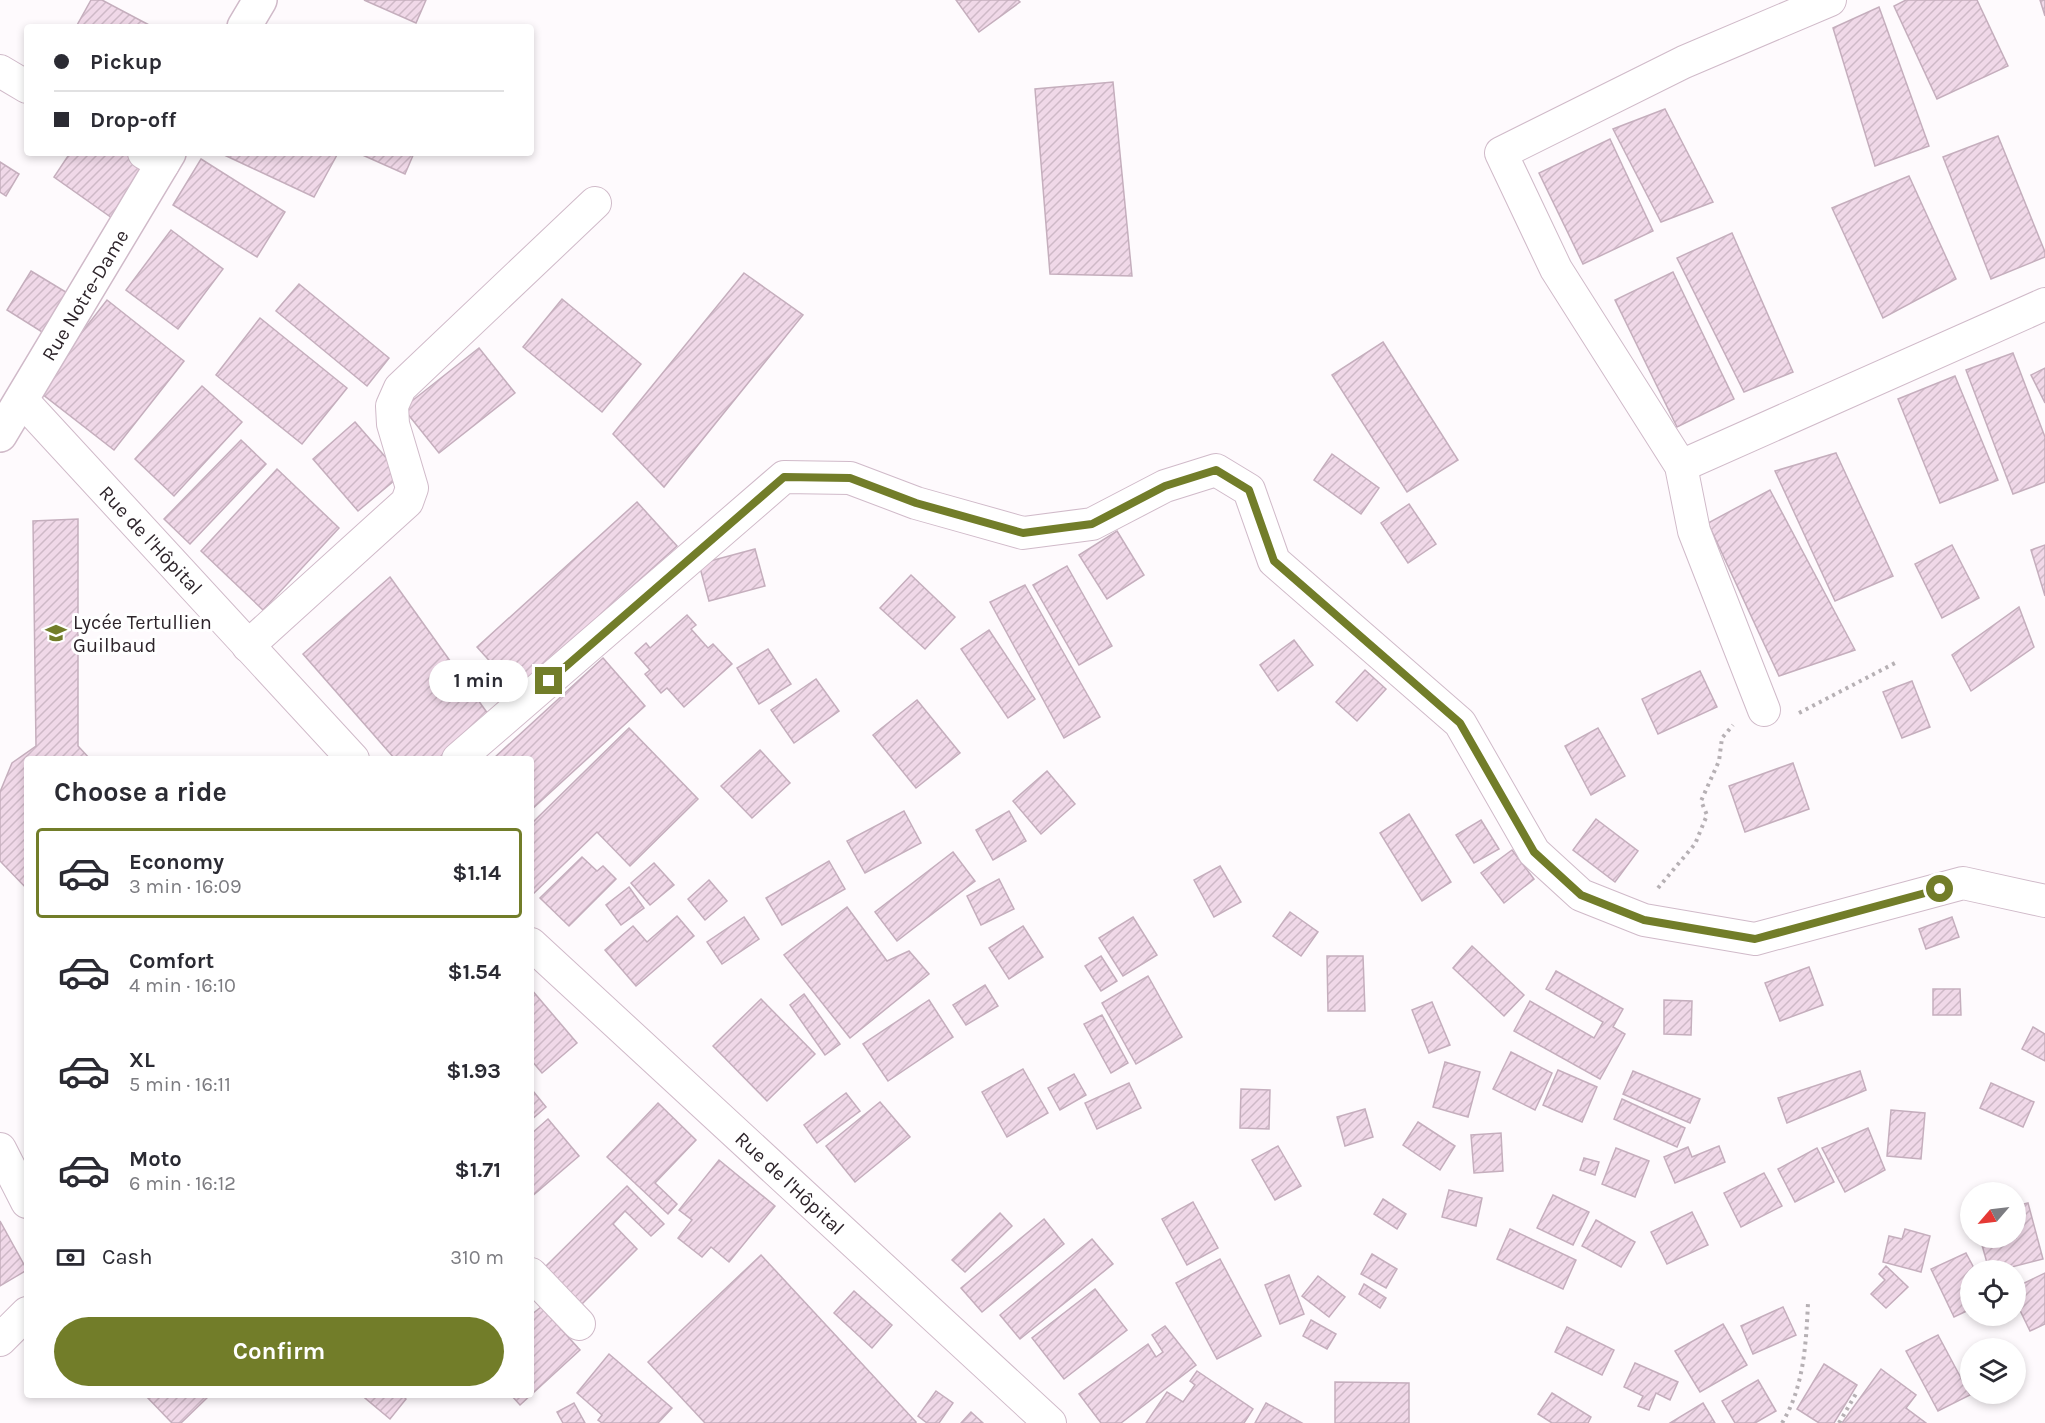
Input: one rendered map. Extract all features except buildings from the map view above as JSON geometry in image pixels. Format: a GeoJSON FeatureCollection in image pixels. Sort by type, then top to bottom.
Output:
{"type":"FeatureCollection","features":[{"type":"Feature","properties":{"kind":"street"},"geometry":{"type":"LineString","coordinates":[[246,24],[260,0]]}},
{"type":"Feature","properties":{"kind":"street"},"geometry":{"type":"LineString","coordinates":[[1764,710],[1694,531],[1681,466],[1556,269],[1501,153],[1684,63],[1830,0]]}},
{"type":"Feature","properties":{"kind":"street"},"geometry":{"type":"LineString","coordinates":[[0,71],[24,85]]}},
{"type":"Feature","properties":{"kind":"street","name":"Rue Notre-Dame"},"geometry":{"type":"LineString","coordinates":[[0,435],[159,157]]}},
{"type":"Feature","properties":{"kind":"street"},"geometry":{"type":"LineString","coordinates":[[248,646],[407,502],[412,488],[393,424],[393,406],[400,388],[595,203]]}},
{"type":"Feature","properties":{"kind":"street"},"geometry":{"type":"LineString","coordinates":[[1681,466],[2045,304]]}},
{"type":"Feature","properties":{"kind":"street","name":"Rue de l'Hôpital"},"geometry":{"type":"LineString","coordinates":[[22,400],[350,756]]}},
{"type":"Feature","properties":{"kind":"street"},"geometry":{"type":"LineString","coordinates":[[461,756],[784,477],[850,478],[916,503],[1023,533],[1092,524],[1165,486],[1216,470],[1249,490],[1274,561],[1460,723],[1534,852],[1581,895],[1644,920],[1755,939],[1963,883],[2045,901]]}},
{"type":"Feature","properties":{"kind":"street","name":"Rue de l'Hôpital"},"geometry":{"type":"LineString","coordinates":[[534,947],[1050,1423]]}},
{"type":"Feature","properties":{"kind":"street"},"geometry":{"type":"LineString","coordinates":[[0,1149],[24,1196]]}},
{"type":"Feature","properties":{"kind":"street"},"geometry":{"type":"LineString","coordinates":[[534,1277],[579,1324]]}},
{"type":"Feature","properties":{"kind":"street"},"geometry":{"type":"LineString","coordinates":[[0,1340],[24,1316]]}},
{"type":"Feature","properties":{"kind":"path"},"geometry":{"type":"LineString","coordinates":[[1644,920],[1659,885],[1695,844],[1707,815],[1701,801],[1719,761],[1722,738],[1738,719],[1764,710],[1799,713],[1897,662]]}},
{"type":"Feature","properties":{"kind":"path"},"geometry":{"type":"LineString","coordinates":[[1782,1423],[1789,1412],[1805,1358],[1808,1303]]}},
{"type":"Feature","properties":{"kind":"path"},"geometry":{"type":"LineString","coordinates":[[1839,1423],[1857,1392]]}},
{"type":"Feature","properties":{"kind":"place","name":"Lycée Tertullien Guilbaud"},"geometry":{"type":"Point","coordinates":[56,633]}},
{"type":"Feature","properties":{"kind":"route"},"geometry":{"type":"LineString","coordinates":[[549,681],[784,477],[850,478],[916,503],[1023,533],[1092,524],[1165,486],[1216,470],[1249,490],[1274,561],[1460,723],[1534,852],[1581,895],[1644,920],[1755,939],[1940,889]]}}]}
